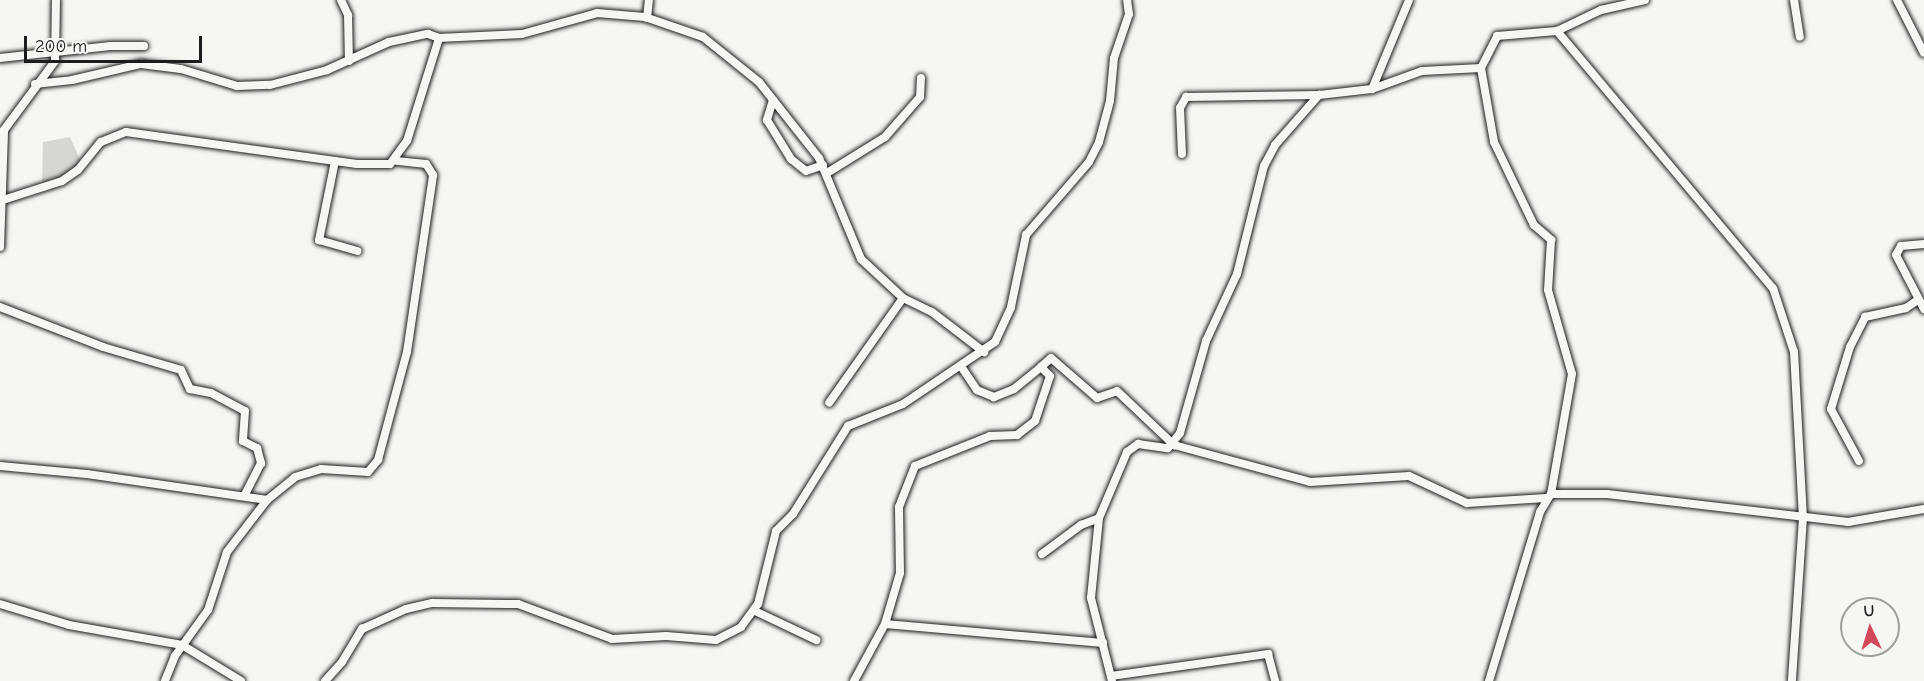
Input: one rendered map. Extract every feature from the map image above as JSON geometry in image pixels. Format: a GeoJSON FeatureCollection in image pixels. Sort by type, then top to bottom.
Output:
{"type":"FeatureCollection","features":[{"type":"Feature","properties":{"kind":"street"},"geometry":{"type":"LineString","coordinates":[[0,247],[4,130],[35,84],[52,67],[57,52],[56,0]]}},
{"type":"Feature","properties":{"kind":"street"},"geometry":{"type":"LineString","coordinates":[[341,0],[348,15],[349,61]]}},
{"type":"Feature","properties":{"kind":"street"},"geometry":{"type":"LineString","coordinates":[[647,18],[650,0]]}},
{"type":"Feature","properties":{"kind":"street"},"geometry":{"type":"LineString","coordinates":[[325,681],[342,662],[362,629],[420,604],[444,601],[518,604],[612,639],[722,639],[741,627],[755,611],[776,531],[793,514],[842,433],[857,421],[903,404],[984,352],[1004,326],[1026,235],[1094,155],[1110,101],[1114,58],[1129,14],[1127,0]]}},
{"type":"Feature","properties":{"kind":"street"},"geometry":{"type":"LineString","coordinates":[[1372,89],[1409,0]]}},
{"type":"Feature","properties":{"kind":"street"},"geometry":{"type":"LineString","coordinates":[[1489,681],[1549,496],[1572,374],[1548,290],[1551,240],[1534,225],[1494,142],[1481,69],[1497,36],[1557,31],[1601,10],[1645,0]]}},
{"type":"Feature","properties":{"kind":"street"},"geometry":{"type":"LineString","coordinates":[[1794,0],[1800,38]]}},
{"type":"Feature","properties":{"kind":"street"},"geometry":{"type":"LineString","coordinates":[[1897,0],[1924,53]]}},
{"type":"Feature","properties":{"kind":"street"},"geometry":{"type":"LineString","coordinates":[[35,84],[72,80],[141,64],[171,67],[250,87],[307,76],[349,61],[389,42],[428,34],[439,38],[528,33],[597,13],[647,18],[703,37],[736,60],[773,100],[825,169],[842,220],[861,258],[903,298],[932,312],[984,352]]}},
{"type":"Feature","properties":{"kind":"street"},"geometry":{"type":"LineString","coordinates":[[1557,31],[1773,288],[1794,352],[1803,518],[1792,681]]}},
{"type":"Feature","properties":{"kind":"street"},"geometry":{"type":"LineString","coordinates":[[396,161],[407,141],[432,49],[439,38]]}},
{"type":"Feature","properties":{"kind":"street"},"geometry":{"type":"LineString","coordinates":[[0,58],[144,46]]}},
{"type":"Feature","properties":{"kind":"street"},"geometry":{"type":"LineString","coordinates":[[1182,154],[1180,108],[1186,96],[1319,95],[1372,89],[1422,71],[1481,69]]}},
{"type":"Feature","properties":{"kind":"street"},"geometry":{"type":"LineString","coordinates":[[773,100],[767,120],[790,159],[806,171],[825,169],[885,137],[920,97],[921,78]]}},
{"type":"Feature","properties":{"kind":"street"},"geometry":{"type":"LineString","coordinates":[[1275,681],[1268,654],[1111,678],[1091,598],[1100,518],[1127,452],[1138,444],[1165,448],[1174,445],[1185,421],[1206,341],[1242,257],[1264,166],[1275,145],[1319,95]]}},
{"type":"Feature","properties":{"kind":"street"},"geometry":{"type":"LineString","coordinates":[[3,200],[62,181],[78,170],[101,142],[126,132],[335,161],[382,166],[396,161],[426,164],[433,175],[407,352],[378,460],[368,472],[321,469],[295,477],[267,500],[227,552],[208,610],[182,645],[165,681]]}},
{"type":"Feature","properties":{"kind":"street"},"geometry":{"type":"LineString","coordinates":[[335,161],[319,240],[357,251]]}},
{"type":"Feature","properties":{"kind":"street"},"geometry":{"type":"LineString","coordinates":[[1924,244],[1901,246],[1896,255],[1924,309]]}},
{"type":"Feature","properties":{"kind":"street"},"geometry":{"type":"LineString","coordinates":[[829,403],[903,298]]}},
{"type":"Feature","properties":{"kind":"street"},"geometry":{"type":"LineString","coordinates":[[1859,461],[1831,409],[1850,347],[1865,317],[1906,308],[1918,300]]}},
{"type":"Feature","properties":{"kind":"street"},"geometry":{"type":"LineString","coordinates":[[0,307],[103,347],[181,370],[190,389],[211,393],[245,411],[243,441],[257,448],[261,463],[244,496]]}},
{"type":"Feature","properties":{"kind":"street"},"geometry":{"type":"LineString","coordinates":[[961,366],[977,390],[994,397],[1014,389],[1052,358],[1097,398],[1117,391],[1174,445],[1311,482],[1408,476],[1467,503],[1607,494],[1803,518],[1857,522],[1924,509]]}},
{"type":"Feature","properties":{"kind":"street"},"geometry":{"type":"LineString","coordinates":[[854,681],[885,624],[900,573],[899,507],[915,466],[990,436],[1017,435],[1035,421],[1050,375],[1041,366]]}},
{"type":"Feature","properties":{"kind":"street"},"geometry":{"type":"LineString","coordinates":[[0,466],[267,500]]}},
{"type":"Feature","properties":{"kind":"street"},"geometry":{"type":"LineString","coordinates":[[1042,554],[1081,525],[1100,518]]}},
{"type":"Feature","properties":{"kind":"street"},"geometry":{"type":"LineString","coordinates":[[0,604],[69,625],[182,645],[241,681]]}},
{"type":"Feature","properties":{"kind":"street"},"geometry":{"type":"LineString","coordinates":[[755,611],[816,640]]}},
{"type":"Feature","properties":{"kind":"street"},"geometry":{"type":"LineString","coordinates":[[885,624],[1103,643]]}},
{"type":"Feature","properties":{"kind":"shaded area"},"geometry":{"type":"Polygon","coordinates":[[[70,137],[81,162],[60,179],[42,184],[43,142],[70,137]]]}}]}
